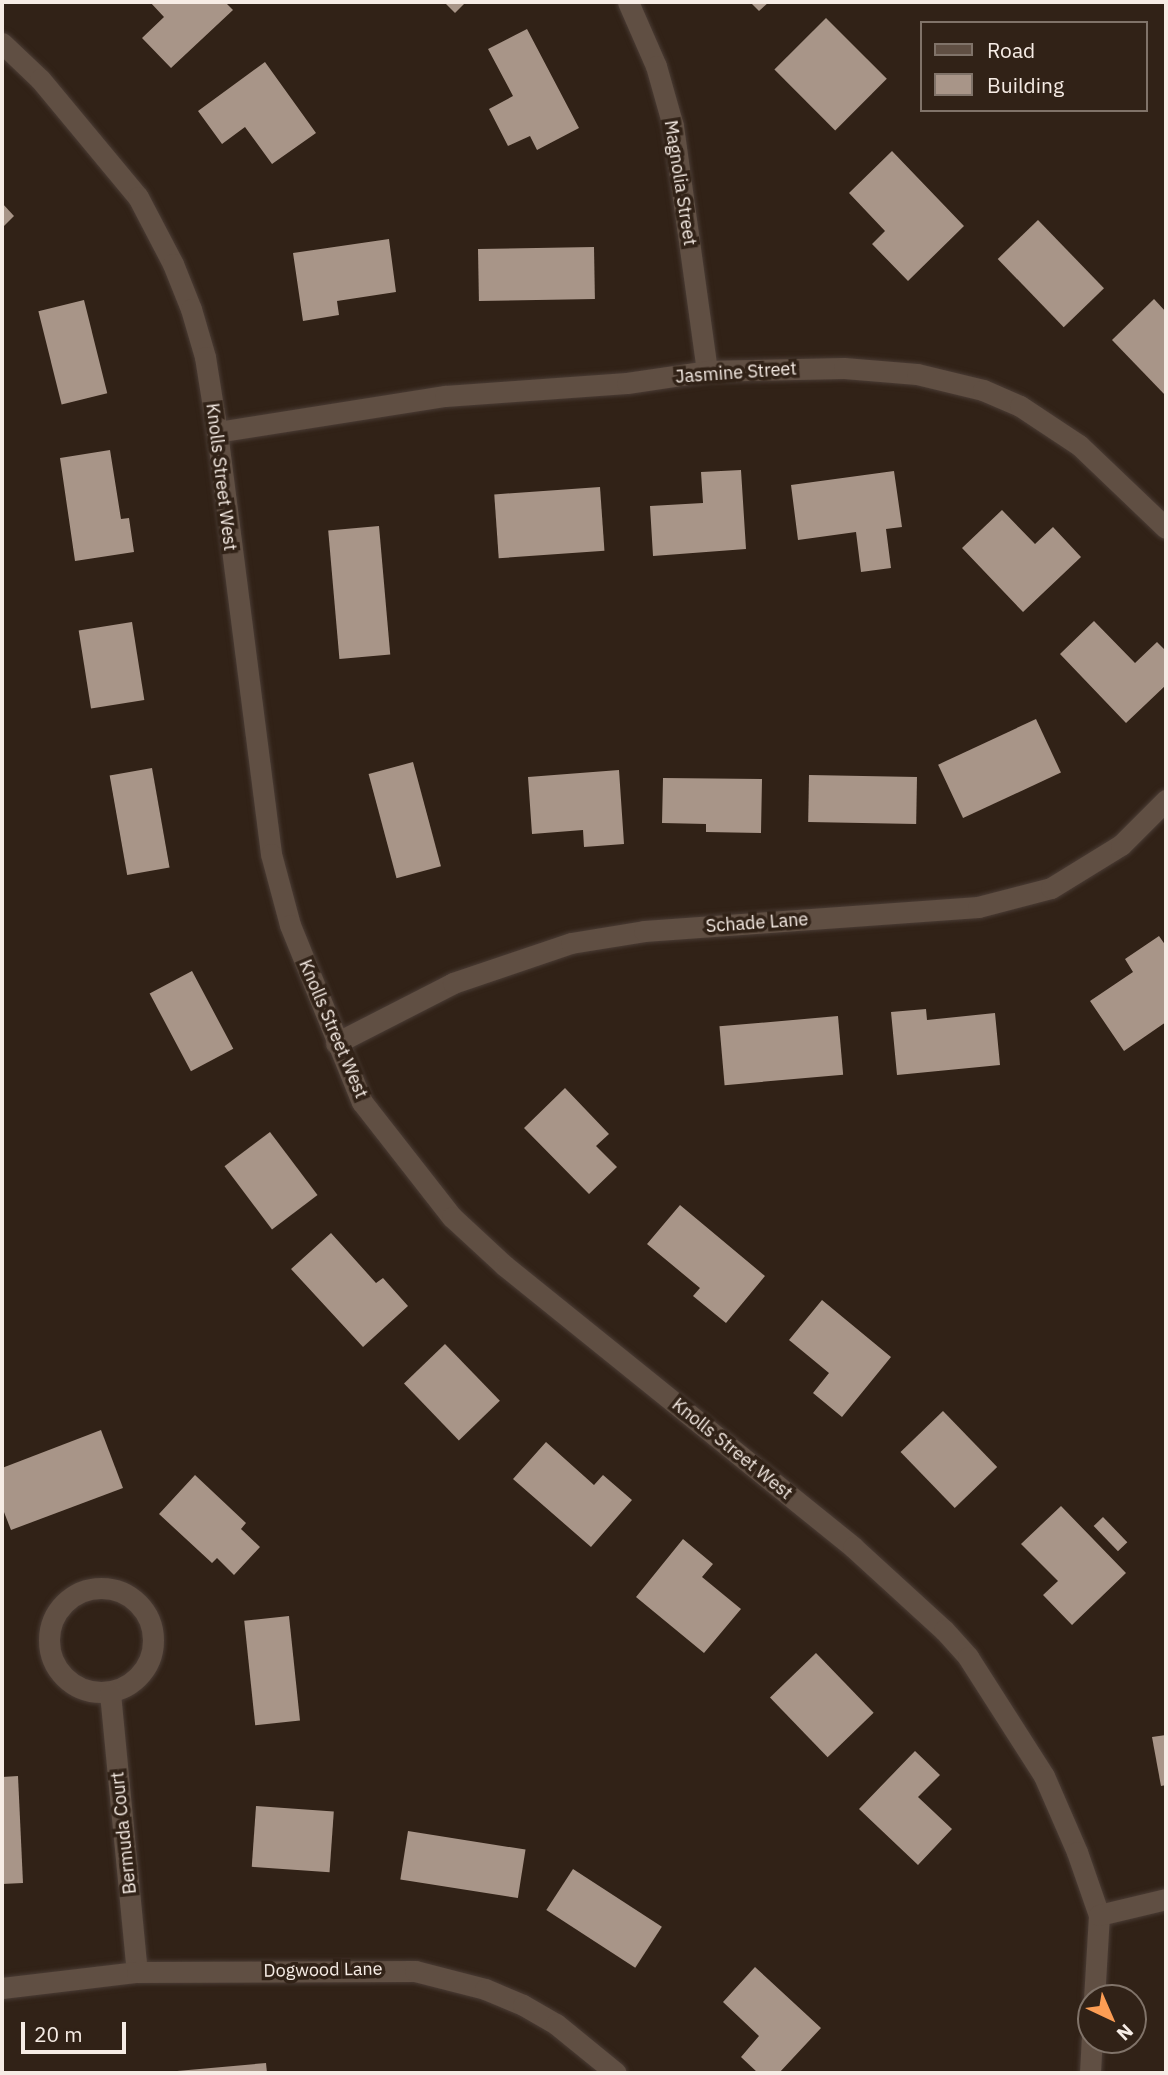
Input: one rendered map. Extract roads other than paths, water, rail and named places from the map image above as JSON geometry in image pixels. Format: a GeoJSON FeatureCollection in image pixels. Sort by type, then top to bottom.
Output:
{"type":"FeatureCollection","features":[{"type":"Feature","properties":{"kind":"street","name":"Magnolia Street"},"geometry":{"type":"LineString","coordinates":[[628,2],[656,66],[673,126],[707,371]]}},
{"type":"Feature","properties":{"kind":"street","name":"Knolls Street West"},"geometry":{"type":"LineString","coordinates":[[2,43],[40,79],[138,197],[173,264],[191,309],[205,357],[217,432],[271,854],[290,925],[362,1102],[452,1217],[505,1266],[853,1547],[944,1630],[1011,1719],[1044,1776],[1099,1915]]}},
{"type":"Feature","properties":{"kind":"street","name":"Jasmine Street"},"geometry":{"type":"LineString","coordinates":[[217,432],[445,396],[627,383],[707,371],[844,368],[917,374],[983,390],[1020,406],[1079,445],[1166,528]]}},
{"type":"Feature","properties":{"kind":"street","name":"Schade Lane"},"geometry":{"type":"LineString","coordinates":[[336,1043],[453,983],[572,943],[644,931],[978,907],[1051,888],[1121,845],[1166,800]]}},
{"type":"Feature","properties":{"kind":"street"},"geometry":{"type":"LineString","coordinates":[[108,1587],[123,1592],[140,1606],[150,1624],[152,1648],[144,1670],[129,1685],[110,1693],[85,1690],[66,1679],[53,1660],[49,1638],[54,1617],[68,1600],[87,1589],[108,1587]]}},
{"type":"Feature","properties":{"kind":"street","name":"Bermuda Court"},"geometry":{"type":"LineString","coordinates":[[110,1693],[137,1972]]}},
{"type":"Feature","properties":{"kind":"street"},"geometry":{"type":"LineString","coordinates":[[1095,1984],[1099,1915],[1166,1899]]}},
{"type":"Feature","properties":{"kind":"street","name":"Dogwood Lane"},"geometry":{"type":"LineString","coordinates":[[2,1988],[137,1972],[415,1971],[485,1989],[523,2006],[556,2024],[616,2073]]}},
{"type":"Feature","properties":{"kind":"street"},"geometry":{"type":"LineString","coordinates":[[1090,2073],[1091,2054]]}}]}
